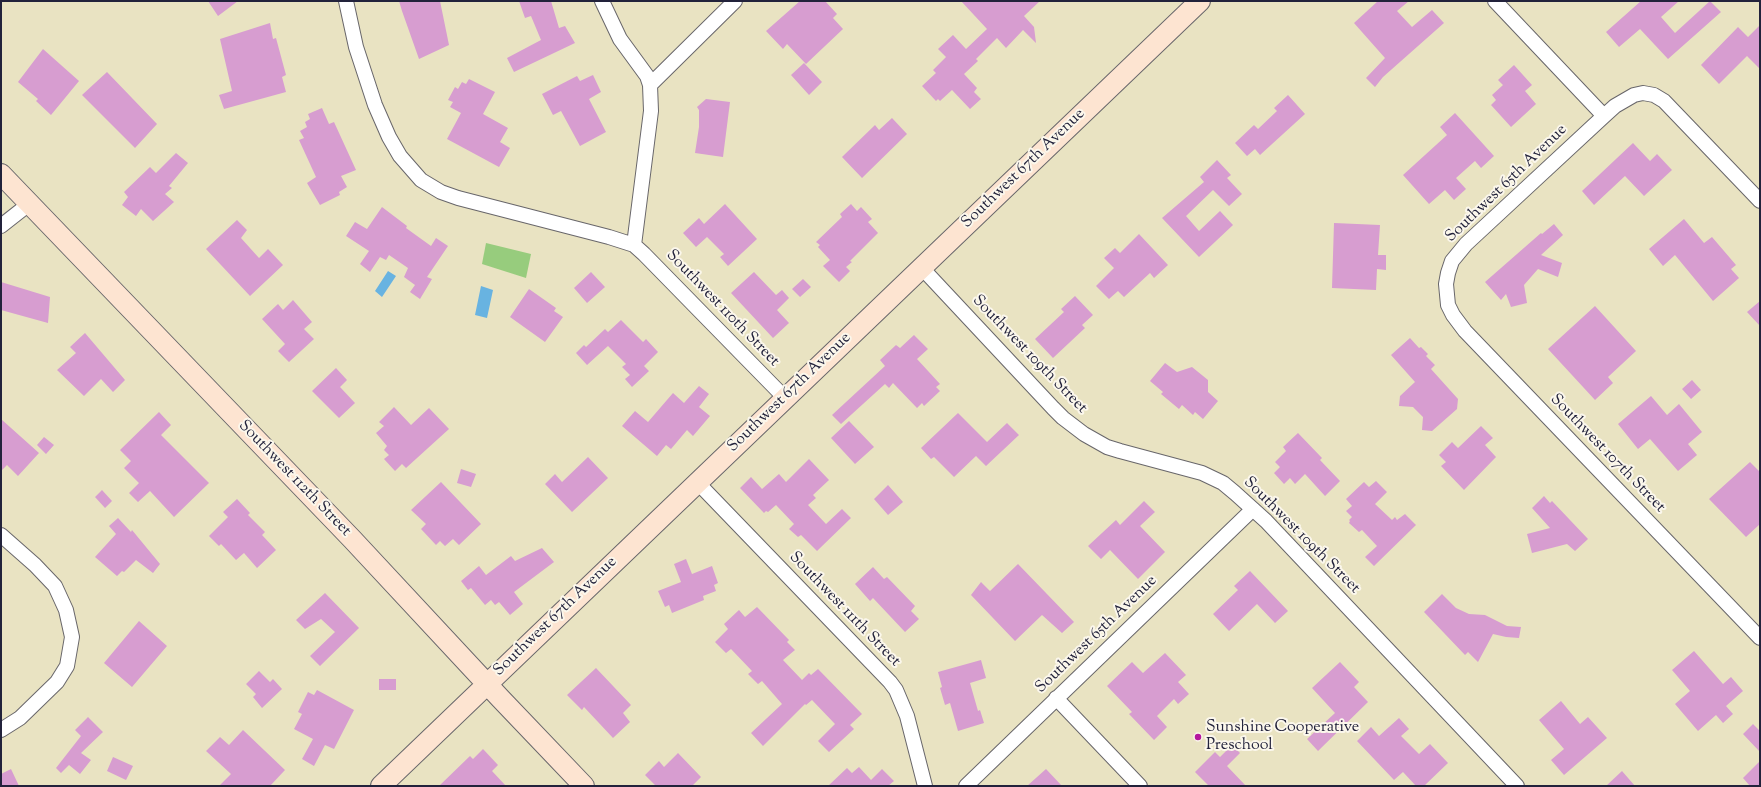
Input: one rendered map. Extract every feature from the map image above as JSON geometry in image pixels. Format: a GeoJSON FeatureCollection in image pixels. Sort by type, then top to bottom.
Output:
{"type":"FeatureCollection","features":[{"type":"Feature","properties":{"kind":"main road","name":"Southwest 67th Avenue"},"geometry":{"type":"LineString","coordinates":[[380,786],[1200,1]]}},
{"type":"Feature","properties":{"kind":"main road","name":"Southwest 112th Street"},"geometry":{"type":"LineString","coordinates":[[1,174],[346,534],[584,786]]}},
{"type":"Feature","properties":{"kind":"street"},"geometry":{"type":"LineString","coordinates":[[346,1],[356,47],[375,105],[394,147],[412,172],[429,186],[458,198],[609,237],[634,245],[651,111],[650,85],[647,76],[620,38],[602,1]]}},
{"type":"Feature","properties":{"kind":"street"},"geometry":{"type":"LineString","coordinates":[[650,85],[735,1]]}},
{"type":"Feature","properties":{"kind":"street"},"geometry":{"type":"LineString","coordinates":[[1495,1],[1604,116]]}},
{"type":"Feature","properties":{"kind":"street","name":"Southwest 65th Avenue"},"geometry":{"type":"LineString","coordinates":[[1446,284],[1452,261],[1466,244],[1615,106],[1634,95],[1643,93],[1654,95],[1675,111],[1760,201]]}},
{"type":"Feature","properties":{"kind":"street"},"geometry":{"type":"LineString","coordinates":[[1,226],[29,204]]}},
{"type":"Feature","properties":{"kind":"street","name":"Southwest 110th Street"},"geometry":{"type":"LineString","coordinates":[[634,245],[785,398]]}},
{"type":"Feature","properties":{"kind":"street","name":"Southwest 109th Street"},"geometry":{"type":"LineString","coordinates":[[921,267],[1053,408],[1074,426],[1107,447],[1170,463],[1223,483],[1253,509],[1517,786]]}},
{"type":"Feature","properties":{"kind":"street","name":"Southwest 107th Street"},"geometry":{"type":"LineString","coordinates":[[1446,284],[1448,305],[1453,315],[1465,331],[1760,638]]}},
{"type":"Feature","properties":{"kind":"street","name":"Southwest 111th Street"},"geometry":{"type":"LineString","coordinates":[[697,482],[896,690],[907,716],[925,786]]}},
{"type":"Feature","properties":{"kind":"street","name":"Southwest 65th Avenue"},"geometry":{"type":"LineString","coordinates":[[966,786],[1253,509]]}},
{"type":"Feature","properties":{"kind":"street"},"geometry":{"type":"LineString","coordinates":[[1,535],[35,565],[55,586],[60,595],[72,637],[70,656],[62,675],[57,682],[20,718],[1,730]]}},
{"type":"Feature","properties":{"kind":"street"},"geometry":{"type":"LineString","coordinates":[[1056,698],[1140,786]]}},
{"type":"Feature","properties":{"kind":"green space"},"geometry":{"type":"Polygon","coordinates":[[[486,243],[531,254],[526,278],[482,264],[486,243]]]}},
{"type":"Feature","properties":{"kind":"water"},"geometry":{"type":"Polygon","coordinates":[[[388,271],[396,276],[382,297],[375,291],[388,271]]]}},
{"type":"Feature","properties":{"kind":"water"},"geometry":{"type":"Polygon","coordinates":[[[481,286],[493,290],[487,318],[475,315],[481,286]]]}},
{"type":"Feature","properties":{"kind":"building"},"geometry":{"type":"Polygon","coordinates":[[[208,1],[238,1],[218,16],[208,1]]]}},
{"type":"Feature","properties":{"kind":"building"},"geometry":{"type":"Polygon","coordinates":[[[399,1],[440,1],[449,45],[419,59],[399,1]]]}},
{"type":"Feature","properties":{"kind":"building"},"geometry":{"type":"Polygon","coordinates":[[[519,1],[551,1],[559,28],[565,26],[575,43],[514,72],[507,58],[541,40],[531,16],[525,18],[519,1]]]}},
{"type":"Feature","properties":{"kind":"building"},"geometry":{"type":"Polygon","coordinates":[[[800,1],[825,1],[837,14],[833,18],[843,29],[806,64],[787,44],[783,49],[766,31],[800,1]]]}},
{"type":"Feature","properties":{"kind":"building"},"geometry":{"type":"Polygon","coordinates":[[[961,1],[1040,1],[1024,16],[1034,27],[1036,43],[1023,30],[1006,48],[997,38],[976,59],[978,61],[964,74],[977,88],[974,92],[981,99],[970,109],[952,90],[940,101],[938,99],[936,101],[922,86],[936,73],[933,70],[946,57],[938,49],[953,35],[966,49],[987,29],[961,1]]]}},
{"type":"Feature","properties":{"kind":"building"},"geometry":{"type":"Polygon","coordinates":[[[1378,1],[1409,1],[1397,11],[1412,27],[1432,10],[1444,23],[1383,77],[1375,87],[1366,78],[1385,58],[1354,23],[1378,1]]]}},
{"type":"Feature","properties":{"kind":"building"},"geometry":{"type":"Polygon","coordinates":[[[1641,1],[1679,1],[1661,17],[1675,33],[1710,1],[1721,12],[1668,59],[1640,29],[1619,47],[1606,32],[1641,1]]]}},
{"type":"Feature","properties":{"kind":"building"},"geometry":{"type":"Polygon","coordinates":[[[270,23],[273,39],[276,38],[286,75],[282,77],[286,92],[224,109],[219,95],[232,91],[220,39],[270,23]]]}},
{"type":"Feature","properties":{"kind":"building"},"geometry":{"type":"Polygon","coordinates":[[[1760,25],[1760,69],[1747,56],[1719,84],[1701,65],[1738,27],[1748,37],[1760,25]]]}},
{"type":"Feature","properties":{"kind":"building"},"geometry":{"type":"Polygon","coordinates":[[[43,49],[79,81],[51,115],[36,101],[38,99],[18,82],[43,49]]]}},
{"type":"Feature","properties":{"kind":"building"},"geometry":{"type":"Polygon","coordinates":[[[804,63],[822,82],[809,95],[791,75],[804,63]]]}},
{"type":"Feature","properties":{"kind":"building"},"geometry":{"type":"Polygon","coordinates":[[[1514,65],[1532,85],[1525,91],[1536,104],[1511,127],[1491,105],[1496,100],[1492,95],[1503,85],[1498,80],[1514,65]]]}},
{"type":"Feature","properties":{"kind":"building"},"geometry":{"type":"Polygon","coordinates":[[[107,72],[157,124],[135,148],[82,95],[107,72]]]}},
{"type":"Feature","properties":{"kind":"building"},"geometry":{"type":"Polygon","coordinates":[[[593,75],[601,92],[589,99],[606,132],[580,146],[561,111],[553,115],[542,94],[577,76],[580,81],[593,75]]]}},
{"type":"Feature","properties":{"kind":"building"},"geometry":{"type":"Polygon","coordinates":[[[469,79],[495,92],[483,114],[508,128],[500,142],[510,148],[499,167],[447,139],[461,113],[450,107],[453,102],[448,100],[455,87],[458,89],[462,82],[466,84],[469,79]]]}},
{"type":"Feature","properties":{"kind":"building"},"geometry":{"type":"Polygon","coordinates":[[[1288,95],[1305,114],[1260,155],[1255,149],[1247,156],[1235,143],[1254,125],[1258,129],[1277,111],[1274,108],[1288,95]]]}},
{"type":"Feature","properties":{"kind":"building"},"geometry":{"type":"Polygon","coordinates":[[[706,99],[730,102],[723,157],[695,153],[699,127],[699,110],[697,107],[706,99]]]}},
{"type":"Feature","properties":{"kind":"building"},"geometry":{"type":"Polygon","coordinates":[[[322,108],[329,124],[334,122],[356,170],[341,176],[347,187],[339,192],[340,195],[320,205],[307,183],[316,177],[299,140],[304,138],[300,131],[307,127],[305,122],[310,119],[308,114],[322,108]]]}},
{"type":"Feature","properties":{"kind":"building"},"geometry":{"type":"Polygon","coordinates":[[[1455,113],[1494,156],[1481,168],[1475,161],[1456,178],[1466,189],[1454,200],[1445,190],[1429,204],[1403,175],[1447,135],[1440,127],[1455,113]]]}},
{"type":"Feature","properties":{"kind":"building"},"geometry":{"type":"Polygon","coordinates":[[[892,118],[907,134],[862,178],[842,157],[875,125],[879,130],[892,118]]]}},
{"type":"Feature","properties":{"kind":"building"},"geometry":{"type":"Polygon","coordinates":[[[1633,143],[1650,161],[1657,154],[1672,170],[1644,196],[1625,176],[1594,205],[1582,191],[1633,143]]]}},
{"type":"Feature","properties":{"kind":"building"},"geometry":{"type":"Polygon","coordinates":[[[176,153],[188,163],[169,186],[172,188],[165,194],[174,202],[153,221],[141,209],[136,216],[122,205],[128,197],[124,192],[150,167],[156,173],[176,153]]]}},
{"type":"Feature","properties":{"kind":"building"},"geometry":{"type":"Polygon","coordinates":[[[1217,160],[1231,175],[1227,178],[1242,194],[1229,206],[1213,190],[1186,216],[1199,231],[1220,211],[1233,225],[1199,257],[1162,218],[1204,182],[1200,177],[1217,160]]]}},
{"type":"Feature","properties":{"kind":"building"},"geometry":{"type":"Polygon","coordinates":[[[725,204],[757,239],[728,266],[720,257],[724,254],[707,237],[696,247],[683,233],[699,218],[704,224],[725,204]]]}},
{"type":"Feature","properties":{"kind":"building"},"geometry":{"type":"Polygon","coordinates":[[[851,204],[857,211],[861,207],[872,219],[868,222],[878,233],[850,261],[852,262],[846,267],[850,271],[839,282],[823,266],[830,260],[818,247],[820,245],[816,242],[842,217],[840,214],[851,204]]]}},
{"type":"Feature","properties":{"kind":"building"},"geometry":{"type":"Polygon","coordinates":[[[382,207],[407,226],[406,228],[431,246],[436,238],[448,246],[427,277],[432,279],[420,299],[410,292],[415,285],[404,277],[408,268],[389,255],[386,260],[380,257],[370,272],[360,264],[369,251],[346,236],[355,222],[367,229],[382,207]]]}},
{"type":"Feature","properties":{"kind":"building"},"geometry":{"type":"Polygon","coordinates":[[[1684,219],[1704,243],[1712,237],[1736,265],[1731,269],[1739,278],[1713,301],[1675,255],[1663,266],[1649,249],[1684,219]]]}},
{"type":"Feature","properties":{"kind":"building"},"geometry":{"type":"Polygon","coordinates":[[[237,220],[247,230],[241,238],[259,258],[268,249],[283,265],[250,296],[206,249],[237,220]]]}},
{"type":"Feature","properties":{"kind":"building"},"geometry":{"type":"Polygon","coordinates":[[[1334,223],[1380,225],[1378,255],[1386,255],[1386,270],[1377,269],[1376,290],[1332,288],[1334,223]]]}},
{"type":"Feature","properties":{"kind":"building"},"geometry":{"type":"Polygon","coordinates":[[[1554,224],[1563,235],[1541,255],[1562,263],[1558,277],[1538,269],[1524,285],[1527,303],[1511,307],[1506,294],[1501,300],[1485,282],[1541,233],[1542,234],[1554,224]]]}},
{"type":"Feature","properties":{"kind":"building"},"geometry":{"type":"Polygon","coordinates":[[[1139,234],[1168,265],[1154,278],[1150,273],[1124,297],[1118,291],[1109,299],[1096,286],[1114,268],[1104,258],[1115,248],[1120,253],[1139,234]]]}},
{"type":"Feature","properties":{"kind":"building"},"geometry":{"type":"Polygon","coordinates":[[[591,272],[605,287],[587,303],[574,288],[591,272]]]}},
{"type":"Feature","properties":{"kind":"building"},"geometry":{"type":"Polygon","coordinates":[[[754,272],[776,295],[782,290],[789,298],[777,310],[789,323],[773,338],[731,293],[754,272]]]}},
{"type":"Feature","properties":{"kind":"building"},"geometry":{"type":"Polygon","coordinates":[[[803,279],[811,287],[800,297],[792,289],[803,279]]]}},
{"type":"Feature","properties":{"kind":"building"},"geometry":{"type":"Polygon","coordinates":[[[1,282],[50,297],[48,323],[1,310],[1,282]]]}},
{"type":"Feature","properties":{"kind":"building"},"geometry":{"type":"Polygon","coordinates":[[[529,289],[556,308],[554,311],[563,317],[545,342],[510,317],[529,289]]]}},
{"type":"Feature","properties":{"kind":"building"},"geometry":{"type":"Polygon","coordinates":[[[1075,296],[1093,315],[1082,325],[1085,328],[1053,358],[1035,339],[1064,312],[1061,309],[1075,296]]]}},
{"type":"Feature","properties":{"kind":"building"},"geometry":{"type":"Polygon","coordinates":[[[293,300],[312,322],[304,329],[314,339],[289,362],[278,351],[285,344],[262,319],[278,304],[283,310],[293,300]]]}},
{"type":"Feature","properties":{"kind":"building"},"geometry":{"type":"Polygon","coordinates":[[[1760,301],[1760,326],[1747,312],[1760,301]]]}},
{"type":"Feature","properties":{"kind":"building"},"geometry":{"type":"Polygon","coordinates":[[[1595,306],[1636,351],[1608,377],[1613,383],[1595,400],[1548,349],[1595,306]]]}},
{"type":"Feature","properties":{"kind":"building"},"geometry":{"type":"Polygon","coordinates":[[[621,320],[643,342],[646,339],[658,352],[644,366],[649,371],[632,387],[625,379],[630,375],[622,367],[626,364],[608,346],[587,365],[576,353],[584,345],[586,347],[605,329],[608,332],[621,320]]]}},
{"type":"Feature","properties":{"kind":"building"},"geometry":{"type":"Polygon","coordinates":[[[85,333],[125,380],[113,392],[101,379],[84,396],[57,370],[76,353],[70,347],[85,333]]]}},
{"type":"Feature","properties":{"kind":"building"},"geometry":{"type":"Polygon","coordinates":[[[914,335],[928,349],[917,359],[940,384],[936,387],[940,391],[924,406],[922,403],[917,408],[893,383],[889,388],[885,384],[841,424],[832,415],[885,366],[880,360],[896,345],[900,348],[914,335]]]}},
{"type":"Feature","properties":{"kind":"building"},"geometry":{"type":"Polygon","coordinates":[[[1410,338],[1419,348],[1421,347],[1428,354],[1426,356],[1435,365],[1431,369],[1458,399],[1457,409],[1432,431],[1422,430],[1423,417],[1413,407],[1399,406],[1400,396],[1415,382],[1391,355],[1410,338]]]}},
{"type":"Feature","properties":{"kind":"building"},"geometry":{"type":"Polygon","coordinates":[[[1165,363],[1177,372],[1192,367],[1208,380],[1208,392],[1218,401],[1203,419],[1195,412],[1193,415],[1182,405],[1179,409],[1161,394],[1163,392],[1150,381],[1165,363]]]}},
{"type":"Feature","properties":{"kind":"building"},"geometry":{"type":"Polygon","coordinates":[[[336,368],[347,380],[340,387],[355,403],[339,418],[312,391],[336,368]]]}},
{"type":"Feature","properties":{"kind":"building"},"geometry":{"type":"Polygon","coordinates":[[[1692,380],[1701,390],[1691,399],[1682,389],[1692,380]]]}},
{"type":"Feature","properties":{"kind":"building"},"geometry":{"type":"Polygon","coordinates":[[[699,386],[709,394],[699,407],[710,416],[693,436],[687,430],[671,449],[666,445],[657,456],[622,426],[635,411],[648,422],[673,393],[684,403],[699,386]]]}},
{"type":"Feature","properties":{"kind":"building"},"geometry":{"type":"Polygon","coordinates":[[[1651,396],[1667,415],[1679,404],[1702,432],[1688,444],[1697,455],[1678,471],[1650,439],[1638,449],[1618,424],[1651,396]]]}},
{"type":"Feature","properties":{"kind":"building"},"geometry":{"type":"Polygon","coordinates":[[[394,407],[411,425],[429,408],[449,429],[406,468],[402,464],[395,471],[384,459],[389,455],[384,450],[387,446],[376,433],[384,426],[379,422],[394,407]]]}},
{"type":"Feature","properties":{"kind":"building"},"geometry":{"type":"Polygon","coordinates":[[[159,412],[171,425],[161,435],[209,483],[174,517],[150,491],[138,502],[129,493],[139,483],[124,468],[131,461],[120,450],[159,412]]]}},
{"type":"Feature","properties":{"kind":"building"},"geometry":{"type":"Polygon","coordinates":[[[958,413],[987,442],[1007,423],[1019,435],[986,466],[976,456],[954,477],[934,457],[931,459],[921,448],[958,413]]]}},
{"type":"Feature","properties":{"kind":"building"},"geometry":{"type":"Polygon","coordinates":[[[1,419],[39,453],[18,476],[7,465],[1,471],[1,419]]]}},
{"type":"Feature","properties":{"kind":"building"},"geometry":{"type":"Polygon","coordinates":[[[849,421],[874,447],[855,464],[831,438],[849,421]]]}},
{"type":"Feature","properties":{"kind":"building"},"geometry":{"type":"Polygon","coordinates":[[[1481,426],[1493,438],[1485,445],[1496,457],[1464,490],[1441,466],[1446,462],[1439,455],[1452,442],[1458,448],[1481,426]]]}},
{"type":"Feature","properties":{"kind":"building"},"geometry":{"type":"Polygon","coordinates":[[[1298,433],[1322,458],[1320,460],[1340,481],[1325,496],[1305,474],[1295,484],[1290,478],[1284,484],[1274,473],[1280,467],[1275,462],[1286,451],[1283,447],[1298,433]]]}},
{"type":"Feature","properties":{"kind":"building"},"geometry":{"type":"Polygon","coordinates":[[[44,437],[54,445],[46,454],[37,445],[44,437]]]}},
{"type":"Feature","properties":{"kind":"building"},"geometry":{"type":"Polygon","coordinates":[[[588,457],[608,478],[572,512],[545,484],[555,474],[562,482],[588,457]]]}},
{"type":"Feature","properties":{"kind":"building"},"geometry":{"type":"Polygon","coordinates":[[[809,459],[829,480],[813,495],[816,498],[808,505],[826,524],[842,509],[851,518],[817,551],[801,535],[798,537],[789,529],[794,524],[776,505],[768,512],[766,511],[764,513],[740,488],[751,477],[762,489],[779,474],[786,482],[809,459]]]}},
{"type":"Feature","properties":{"kind":"building"},"geometry":{"type":"Polygon","coordinates":[[[1750,462],[1760,472],[1760,524],[1746,537],[1709,499],[1750,462]]]}},
{"type":"Feature","properties":{"kind":"building"},"geometry":{"type":"Polygon","coordinates":[[[461,469],[476,474],[471,487],[457,483],[461,469]]]}},
{"type":"Feature","properties":{"kind":"building"},"geometry":{"type":"Polygon","coordinates":[[[1376,481],[1387,492],[1375,504],[1392,520],[1395,517],[1397,520],[1405,514],[1416,525],[1374,566],[1365,557],[1377,546],[1362,530],[1359,532],[1349,523],[1349,520],[1352,517],[1346,511],[1352,506],[1346,499],[1364,482],[1369,487],[1376,481]]]}},
{"type":"Feature","properties":{"kind":"building"},"geometry":{"type":"Polygon","coordinates":[[[441,482],[481,524],[459,545],[453,539],[445,546],[440,541],[436,545],[421,529],[426,524],[411,510],[441,482]]]}},
{"type":"Feature","properties":{"kind":"building"},"geometry":{"type":"Polygon","coordinates":[[[888,485],[903,502],[888,515],[874,499],[888,485]]]}},
{"type":"Feature","properties":{"kind":"building"},"geometry":{"type":"Polygon","coordinates":[[[102,490],[112,501],[105,508],[95,497],[102,490]]]}},
{"type":"Feature","properties":{"kind":"building"},"geometry":{"type":"Polygon","coordinates":[[[1544,496],[1550,503],[1552,501],[1588,539],[1575,551],[1567,544],[1532,553],[1527,534],[1550,528],[1532,508],[1544,496]]]}},
{"type":"Feature","properties":{"kind":"building"},"geometry":{"type":"Polygon","coordinates":[[[237,499],[250,513],[248,515],[265,532],[262,535],[276,550],[257,568],[244,553],[236,560],[221,544],[219,546],[209,536],[228,517],[223,512],[237,499]]]}},
{"type":"Feature","properties":{"kind":"building"},"geometry":{"type":"Polygon","coordinates":[[[1144,501],[1155,512],[1140,526],[1165,552],[1138,579],[1110,550],[1101,559],[1088,546],[1116,520],[1120,525],[1144,501]]]}},
{"type":"Feature","properties":{"kind":"building"},"geometry":{"type":"Polygon","coordinates":[[[118,518],[131,532],[132,530],[160,564],[153,573],[136,560],[124,572],[122,571],[117,576],[95,557],[116,534],[109,526],[118,518]]]}},
{"type":"Feature","properties":{"kind":"building"},"geometry":{"type":"Polygon","coordinates":[[[542,548],[554,562],[514,592],[523,604],[510,615],[499,602],[495,605],[491,600],[485,605],[471,588],[468,590],[461,581],[479,566],[486,575],[511,556],[515,561],[542,548]]]}},
{"type":"Feature","properties":{"kind":"building"},"geometry":{"type":"Polygon","coordinates":[[[686,559],[692,574],[712,566],[718,583],[714,585],[716,591],[703,596],[704,600],[672,613],[669,605],[665,607],[658,591],[681,582],[674,564],[686,559]]]}},
{"type":"Feature","properties":{"kind":"building"},"geometry":{"type":"Polygon","coordinates":[[[1018,564],[1074,622],[1062,633],[1042,615],[1015,641],[971,595],[981,582],[990,591],[1018,564]]]}},
{"type":"Feature","properties":{"kind":"building"},"geometry":{"type":"Polygon","coordinates":[[[873,567],[884,579],[887,577],[915,606],[911,611],[919,619],[905,632],[873,598],[870,601],[855,584],[873,567]]]}},
{"type":"Feature","properties":{"kind":"building"},"geometry":{"type":"Polygon","coordinates":[[[1250,571],[1288,611],[1275,623],[1257,604],[1229,631],[1213,614],[1238,590],[1234,586],[1250,571]]]}},
{"type":"Feature","properties":{"kind":"building"},"geometry":{"type":"Polygon","coordinates":[[[325,593],[359,628],[320,666],[310,656],[335,632],[321,619],[305,629],[296,620],[325,593]]]}},
{"type":"Feature","properties":{"kind":"building"},"geometry":{"type":"Polygon","coordinates":[[[1442,594],[1456,608],[1469,614],[1485,615],[1507,626],[1521,627],[1519,638],[1493,634],[1478,662],[1468,652],[1465,655],[1424,612],[1442,594]]]}},
{"type":"Feature","properties":{"kind":"building"},"geometry":{"type":"Polygon","coordinates":[[[757,607],[789,640],[787,642],[795,650],[783,660],[802,680],[809,673],[811,675],[818,669],[862,714],[850,725],[854,729],[829,752],[818,741],[835,724],[812,700],[806,705],[805,704],[763,746],[751,733],[782,704],[762,681],[758,684],[748,674],[752,671],[731,649],[726,653],[715,642],[728,629],[724,624],[739,610],[745,617],[757,607]]]}},
{"type":"Feature","properties":{"kind":"building"},"geometry":{"type":"Polygon","coordinates":[[[139,621],[167,646],[132,687],[104,663],[139,621]]]}},
{"type":"Feature","properties":{"kind":"building"},"geometry":{"type":"Polygon","coordinates":[[[1694,651],[1723,684],[1731,677],[1743,691],[1726,706],[1733,714],[1723,723],[1716,715],[1698,731],[1675,704],[1690,691],[1672,670],[1694,651]]]}},
{"type":"Feature","properties":{"kind":"building"},"geometry":{"type":"Polygon","coordinates":[[[1165,653],[1186,675],[1178,682],[1189,694],[1178,704],[1174,699],[1157,716],[1167,727],[1154,740],[1129,714],[1132,712],[1107,686],[1132,662],[1143,673],[1165,653]]]}},
{"type":"Feature","properties":{"kind":"building"},"geometry":{"type":"Polygon","coordinates":[[[981,660],[986,678],[970,683],[978,711],[980,710],[984,723],[958,731],[950,703],[945,705],[940,688],[942,687],[938,672],[981,660]]]}},
{"type":"Feature","properties":{"kind":"building"},"geometry":{"type":"Polygon","coordinates":[[[1340,662],[1359,682],[1354,687],[1368,702],[1318,751],[1307,739],[1335,713],[1312,688],[1340,662]]]}},
{"type":"Feature","properties":{"kind":"building"},"geometry":{"type":"Polygon","coordinates":[[[596,668],[631,705],[623,713],[630,722],[613,738],[584,707],[582,710],[567,695],[596,668]]]}},
{"type":"Feature","properties":{"kind":"building"},"geometry":{"type":"Polygon","coordinates":[[[259,671],[270,682],[273,679],[282,689],[262,708],[253,697],[256,694],[246,684],[259,671]]]}},
{"type":"Feature","properties":{"kind":"building"},"geometry":{"type":"Polygon","coordinates":[[[379,679],[396,679],[396,690],[379,690],[379,679]]]}},
{"type":"Feature","properties":{"kind":"building"},"geometry":{"type":"Polygon","coordinates":[[[317,690],[354,710],[334,749],[325,745],[314,766],[302,759],[313,739],[294,729],[302,714],[298,712],[308,692],[314,695],[317,690]]]}},
{"type":"Feature","properties":{"kind":"building"},"geometry":{"type":"Polygon","coordinates":[[[1561,701],[1580,724],[1588,717],[1607,738],[1564,775],[1551,760],[1564,749],[1539,720],[1561,701]]]}},
{"type":"Feature","properties":{"kind":"building"},"geometry":{"type":"Polygon","coordinates":[[[88,717],[103,732],[81,753],[91,760],[80,774],[69,765],[61,773],[56,768],[81,736],[75,730],[88,717]]]}},
{"type":"Feature","properties":{"kind":"building"},"geometry":{"type":"Polygon","coordinates":[[[1399,718],[1409,729],[1401,736],[1419,754],[1430,744],[1448,763],[1424,786],[1416,786],[1403,772],[1394,780],[1357,741],[1371,727],[1379,736],[1399,718]]]}},
{"type":"Feature","properties":{"kind":"building"},"geometry":{"type":"Polygon","coordinates":[[[1753,724],[1760,731],[1760,752],[1743,734],[1753,724]]]}},
{"type":"Feature","properties":{"kind":"building"},"geometry":{"type":"Polygon","coordinates":[[[243,730],[285,770],[270,786],[219,786],[231,774],[206,751],[220,737],[229,745],[243,730]]]}},
{"type":"Feature","properties":{"kind":"building"},"geometry":{"type":"Polygon","coordinates":[[[1232,745],[1240,753],[1227,766],[1246,786],[1209,786],[1195,772],[1215,752],[1220,757],[1232,745]]]}},
{"type":"Feature","properties":{"kind":"building"},"geometry":{"type":"Polygon","coordinates":[[[483,749],[498,765],[492,771],[506,786],[439,786],[470,756],[473,759],[483,749]]]}},
{"type":"Feature","properties":{"kind":"building"},"geometry":{"type":"Polygon","coordinates":[[[678,753],[701,777],[692,786],[656,786],[645,775],[659,761],[664,767],[678,753]]]}},
{"type":"Feature","properties":{"kind":"building"},"geometry":{"type":"Polygon","coordinates":[[[113,757],[133,766],[126,780],[107,771],[113,757]]]}},
{"type":"Feature","properties":{"kind":"building"},"geometry":{"type":"Polygon","coordinates":[[[1760,761],[1760,786],[1750,786],[1743,778],[1760,761]]]}},
{"type":"Feature","properties":{"kind":"building"},"geometry":{"type":"Polygon","coordinates":[[[859,767],[871,780],[882,769],[894,781],[888,786],[828,786],[847,768],[852,773],[859,767]]]}},
{"type":"Feature","properties":{"kind":"building"},"geometry":{"type":"Polygon","coordinates":[[[11,769],[19,786],[1,786],[1,774],[11,769]]]}},
{"type":"Feature","properties":{"kind":"building"},"geometry":{"type":"Polygon","coordinates":[[[1046,769],[1062,786],[1027,786],[1046,769]]]}},
{"type":"Feature","properties":{"kind":"building"},"geometry":{"type":"Polygon","coordinates":[[[1622,771],[1635,786],[1606,786],[1622,771]]]}},
{"type":"Feature","properties":{"kind":"place","name":"Sunshine Cooperative Preschool"},"geometry":{"type":"Point","coordinates":[1198,737]}}]}
